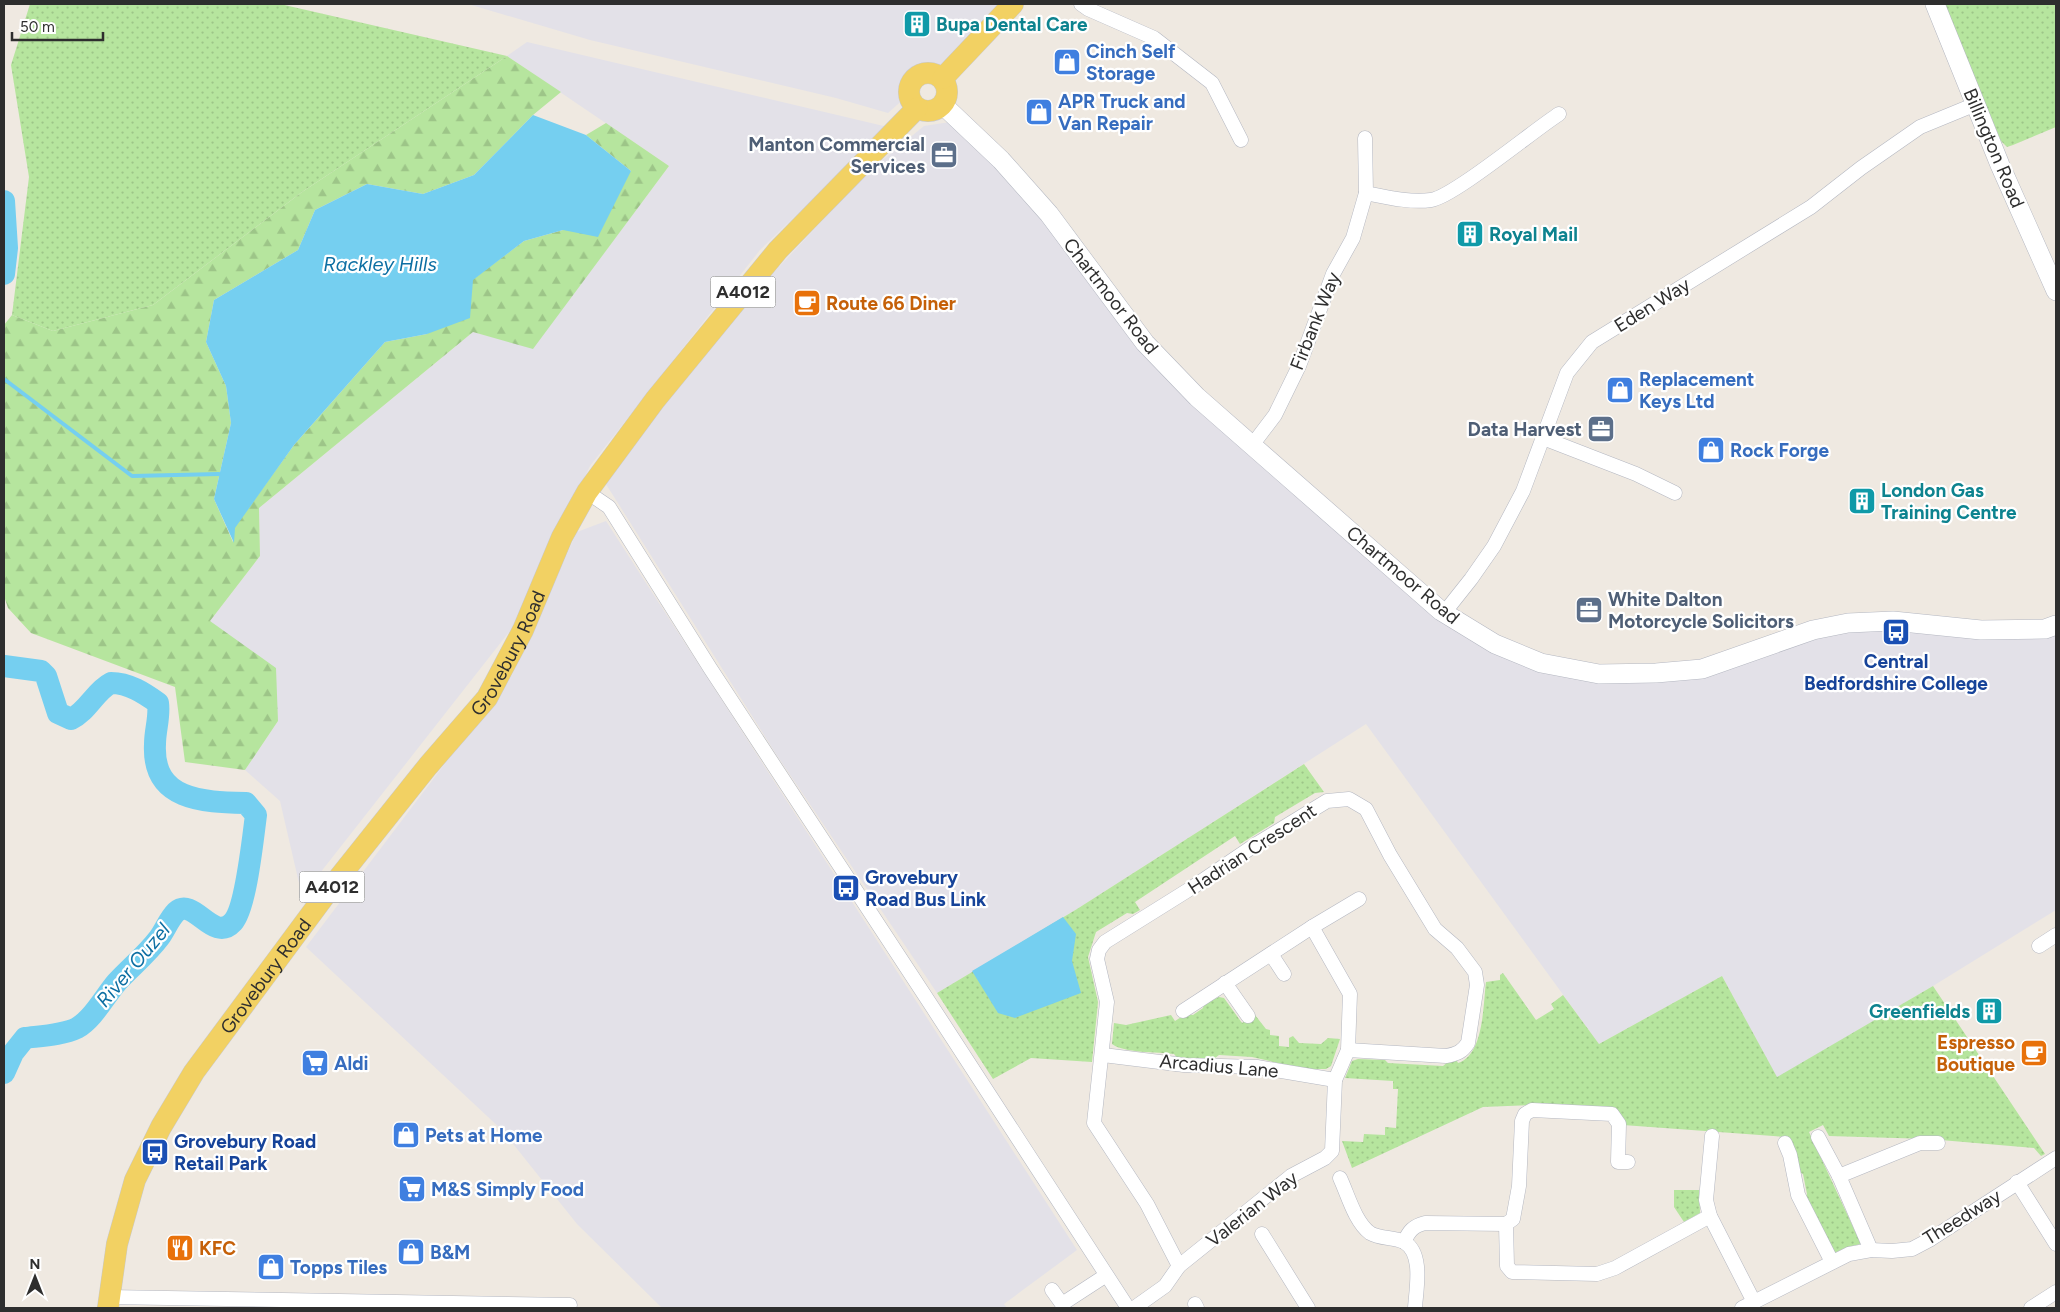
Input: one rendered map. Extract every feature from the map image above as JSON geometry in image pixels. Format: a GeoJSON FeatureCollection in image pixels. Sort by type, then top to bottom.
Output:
{"type":"FeatureCollection","features":[{"type":"Feature","properties":{"kind":"main road"},"geometry":{"type":"LineString","coordinates":[[942,78],[1013,4]]}},
{"type":"Feature","properties":{"kind":"main road"},"geometry":{"type":"LineString","coordinates":[[926,73],[932,73],[942,78],[948,93],[943,105],[929,112],[917,108],[910,101],[908,94],[914,79],[926,73]]}},
{"type":"Feature","properties":{"kind":"main road","name":"Grovebury Road"},"geometry":{"type":"LineString","coordinates":[[108,1303],[116,1244],[134,1180],[161,1127],[194,1072],[324,897],[428,766],[487,698],[523,630],[562,537],[587,492],[655,400],[778,250],[917,108]]}},
{"type":"Feature","properties":{"kind":"street"},"geometry":{"type":"LineString","coordinates":[[1081,4],[1088,9],[1154,38],[1212,83],[1241,140]]}},
{"type":"Feature","properties":{"kind":"street","name":"Billington Road"},"geometry":{"type":"LineString","coordinates":[[1935,4],[2000,165],[2056,291]]}},
{"type":"Feature","properties":{"kind":"street","name":"Eden Way"},"geometry":{"type":"LineString","coordinates":[[1444,613],[1494,546],[1524,491],[1567,373],[1592,342],[1811,207],[1861,168],[1920,127],[1976,104]]}},
{"type":"Feature","properties":{"kind":"street","name":"Chartmoor Road"},"geometry":{"type":"LineString","coordinates":[[943,105],[1001,160],[1049,214],[1145,343],[1197,397],[1444,613],[1495,644],[1541,663],[1599,674],[1656,673],[1702,669],[1813,630],[1848,623],[1893,621],[1981,630],[2045,629],[2056,625]]}},
{"type":"Feature","properties":{"kind":"street"},"geometry":{"type":"LineString","coordinates":[[1366,193],[1421,201],[1434,200],[1465,182],[1559,114]]}},
{"type":"Feature","properties":{"kind":"street","name":"Firbank Way"},"geometry":{"type":"LineString","coordinates":[[1253,444],[1275,415],[1299,366],[1333,274],[1353,238],[1366,193],[1365,138]]}},
{"type":"Feature","properties":{"kind":"street"},"geometry":{"type":"LineString","coordinates":[[1543,438],[1636,474],[1675,493]]}},
{"type":"Feature","properties":{"kind":"street"},"geometry":{"type":"LineString","coordinates":[[587,492],[609,507],[710,668],[933,1008],[1093,1258],[1128,1308]]}},
{"type":"Feature","properties":{"kind":"street","name":"Hadrian Crescent"},"geometry":{"type":"LineString","coordinates":[[1179,1266],[1147,1204],[1094,1123],[1103,1055],[1107,1002],[1097,959],[1099,950],[1105,942],[1194,888],[1255,845],[1327,801],[1338,798],[1349,799],[1366,809],[1390,855],[1435,928],[1457,948],[1474,972],[1477,985],[1468,1043],[1464,1050],[1457,1054],[1446,1056],[1348,1050]]}},
{"type":"Feature","properties":{"kind":"street"},"geometry":{"type":"LineString","coordinates":[[1183,1011],[1312,927],[1359,899]]}},
{"type":"Feature","properties":{"kind":"street","name":"Valerian Way"},"geometry":{"type":"LineString","coordinates":[[1134,1308],[1165,1286],[1179,1266],[1291,1176],[1325,1158],[1332,1151],[1335,1080],[1348,1050],[1350,994],[1312,927]]}},
{"type":"Feature","properties":{"kind":"street"},"geometry":{"type":"LineString","coordinates":[[2039,946],[2056,935]]}},
{"type":"Feature","properties":{"kind":"street"},"geometry":{"type":"LineString","coordinates":[[1271,954],[1284,974]]}},
{"type":"Feature","properties":{"kind":"street"},"geometry":{"type":"LineString","coordinates":[[1225,983],[1248,1016]]}},
{"type":"Feature","properties":{"kind":"street","name":"Arcadius Lane"},"geometry":{"type":"LineString","coordinates":[[1103,1055],[1184,1065],[1257,1067],[1335,1080]]}},
{"type":"Feature","properties":{"kind":"street"},"geometry":{"type":"LineString","coordinates":[[1404,1242],[1409,1231],[1417,1225],[1425,1223],[1506,1224],[1513,1219],[1516,1211],[1522,1122],[1525,1114],[1532,1110],[1612,1114],[1619,1124],[1618,1162]]}},
{"type":"Feature","properties":{"kind":"street"},"geometry":{"type":"LineString","coordinates":[[1712,1136],[1706,1200],[1710,1216],[1748,1305]]}},
{"type":"Feature","properties":{"kind":"street"},"geometry":{"type":"LineString","coordinates":[[1818,1136],[1839,1176],[1871,1250]]}},
{"type":"Feature","properties":{"kind":"street"},"geometry":{"type":"LineString","coordinates":[[1785,1143],[1790,1155],[1798,1195],[1832,1262]]}},
{"type":"Feature","properties":{"kind":"street"},"geometry":{"type":"LineString","coordinates":[[1839,1176],[1920,1143],[1938,1143]]}},
{"type":"Feature","properties":{"kind":"street","name":"Theedway"},"geometry":{"type":"LineString","coordinates":[[1748,1305],[1849,1254],[1871,1250],[1892,1251],[1912,1248],[1931,1239],[2056,1158]]}},
{"type":"Feature","properties":{"kind":"street"},"geometry":{"type":"LineString","coordinates":[[1340,1178],[1363,1226],[1370,1233],[1404,1242],[1412,1250],[1416,1258],[1415,1308]]}},
{"type":"Feature","properties":{"kind":"street"},"geometry":{"type":"LineString","coordinates":[[2018,1182],[2056,1244]]}},
{"type":"Feature","properties":{"kind":"street"},"geometry":{"type":"LineString","coordinates":[[1506,1224],[1507,1266],[1512,1272],[1597,1274],[1615,1268],[1710,1216]]}},
{"type":"Feature","properties":{"kind":"street"},"geometry":{"type":"LineString","coordinates":[[1262,1234],[1308,1308]]}},
{"type":"Feature","properties":{"kind":"street"},"geometry":{"type":"LineString","coordinates":[[1052,1290],[1063,1306],[1105,1276]]}},
{"type":"Feature","properties":{"kind":"street"},"geometry":{"type":"LineString","coordinates":[[2033,1308],[2056,1292]]}},
{"type":"Feature","properties":{"kind":"street"},"geometry":{"type":"LineString","coordinates":[[108,1303],[517,1307],[570,1305]]}},
{"type":"Feature","properties":{"kind":"shaded area"},"geometry":{"type":"Polygon","coordinates":[[[468,4],[1003,4],[942,65],[888,113],[836,98],[590,40],[468,4]]]}},
{"type":"Feature","properties":{"kind":"shaded area"},"geometry":{"type":"Polygon","coordinates":[[[527,42],[888,127],[760,250],[590,466],[513,627],[302,896],[280,801],[245,770],[278,721],[210,621],[260,556],[259,508],[473,332],[533,348],[669,166],[507,56],[527,42]]]}},
{"type":"Feature","properties":{"kind":"shaded area"},"geometry":{"type":"Polygon","coordinates":[[[950,122],[984,146],[1143,348],[1431,611],[1578,668],[1668,667],[1872,615],[2056,626],[2056,910],[1933,986],[1777,1078],[1722,976],[1599,1044],[1366,724],[1077,909],[937,993],[776,754],[604,481],[747,301],[868,172],[924,126],[950,122]]]}},
{"type":"Feature","properties":{"kind":"shaded area"},"geometry":{"type":"Polygon","coordinates":[[[606,521],[1077,1250],[1004,1304],[1007,1308],[662,1308],[577,1224],[502,1130],[306,947],[512,675],[577,532],[606,521]]]}},
{"type":"Feature","properties":{"kind":"green space"},"geometry":{"type":"Polygon","coordinates":[[[30,4],[280,4],[507,56],[302,192],[153,305],[53,331],[12,315],[29,177],[11,65],[30,4]]]}},
{"type":"Feature","properties":{"kind":"green space"},"geometry":{"type":"Polygon","coordinates":[[[1943,4],[2056,4],[2056,127],[2007,147],[2001,141],[1943,4]]]}},
{"type":"Feature","properties":{"kind":"green space"},"geometry":{"type":"Polygon","coordinates":[[[507,56],[561,92],[533,115],[474,175],[423,194],[367,184],[315,210],[298,250],[214,300],[206,342],[226,386],[231,423],[214,499],[233,542],[234,528],[294,445],[385,342],[427,334],[472,280],[524,241],[563,230],[631,171],[586,135],[606,123],[669,166],[533,349],[473,332],[259,508],[260,556],[210,621],[276,668],[278,721],[245,770],[185,762],[175,687],[31,633],[8,608],[4,596],[4,325],[12,315],[53,331],[153,305],[302,192],[507,56]]]}},
{"type":"Feature","properties":{"kind":"green space"},"geometry":{"type":"Polygon","coordinates":[[[1304,764],[1324,792],[1315,793],[1275,817],[1274,823],[1240,844],[1235,836],[1135,902],[1140,910],[1133,914],[1127,913],[1096,932],[1088,957],[1098,1002],[1092,1062],[1031,1058],[993,1079],[937,993],[1077,909],[1304,764]]]}},
{"type":"Feature","properties":{"kind":"green space"},"geometry":{"type":"Polygon","coordinates":[[[1503,973],[1536,1020],[1554,1009],[1551,1004],[1563,995],[1599,1044],[1722,976],[1777,1077],[1933,986],[2045,1154],[2041,1156],[2034,1148],[1929,1139],[1829,1136],[1823,1125],[1809,1132],[1861,1244],[1832,1254],[1805,1198],[1807,1194],[1803,1174],[1799,1172],[1786,1137],[1623,1125],[1581,1108],[1554,1104],[1483,1107],[1352,1168],[1342,1141],[1363,1142],[1364,1134],[1385,1135],[1385,1127],[1396,1128],[1398,1089],[1393,1089],[1393,1081],[1345,1078],[1352,1061],[1358,1059],[1385,1060],[1388,1063],[1443,1066],[1449,1061],[1456,1059],[1458,1063],[1467,1058],[1473,1050],[1481,1028],[1486,982],[1500,980],[1500,975],[1503,973]]]}},
{"type":"Feature","properties":{"kind":"green space"},"geometry":{"type":"Polygon","coordinates":[[[1219,997],[1224,998],[1242,1023],[1255,1015],[1266,1029],[1270,1030],[1270,1035],[1279,1036],[1279,1046],[1289,1047],[1289,1038],[1293,1036],[1299,1043],[1321,1044],[1328,1038],[1340,1039],[1331,1066],[1326,1069],[1304,1069],[1252,1057],[1219,1055],[1212,1060],[1179,1060],[1174,1054],[1132,1051],[1112,1044],[1114,1023],[1126,1025],[1171,1015],[1175,1021],[1186,1014],[1193,1015],[1203,1008],[1204,1004],[1219,997]]]}},
{"type":"Feature","properties":{"kind":"green space"},"geometry":{"type":"Polygon","coordinates":[[[1674,1190],[1699,1190],[1700,1213],[1684,1222],[1674,1207],[1674,1190]]]}},
{"type":"Feature","properties":{"kind":"water","name":"Rackley Hills"},"geometry":{"type":"Polygon","coordinates":[[[533,115],[586,135],[631,171],[598,237],[563,230],[524,241],[473,280],[470,318],[427,334],[385,342],[294,445],[235,528],[234,543],[214,499],[231,423],[226,386],[206,342],[214,300],[298,250],[315,210],[367,184],[423,194],[474,175],[533,115]]]}},
{"type":"Feature","properties":{"kind":"water"},"geometry":{"type":"Polygon","coordinates":[[[1063,917],[1076,934],[1072,961],[1081,993],[1015,1018],[998,1013],[972,971],[1063,917]]]}},
{"type":"Feature","properties":{"kind":"waterway","name":"River Ouzel"},"geometry":{"type":"LineString","coordinates":[[4,201],[7,248],[4,274]]}},
{"type":"Feature","properties":{"kind":"waterway"},"geometry":{"type":"LineString","coordinates":[[4,379],[132,476],[219,474]]}},
{"type":"Feature","properties":{"kind":"waterway","name":"River Ouzel"},"geometry":{"type":"LineString","coordinates":[[4,666],[41,671],[46,676],[58,713],[71,719],[111,683],[118,683],[142,692],[158,703],[155,744],[156,763],[162,777],[171,787],[183,794],[198,799],[246,803],[256,815],[242,902],[233,922],[226,927],[218,927],[190,910],[183,909],[176,912],[154,944],[117,982],[99,1007],[83,1024],[65,1032],[25,1038],[13,1053],[4,1073]]}},
{"type":"Feature","properties":{"kind":"place","name":"Bupa Dental Care"},"geometry":{"type":"Point","coordinates":[917,24]}},
{"type":"Feature","properties":{"kind":"place","name":"Cinch Self Storage"},"geometry":{"type":"Point","coordinates":[1067,62]}},
{"type":"Feature","properties":{"kind":"place","name":"APR Truck and Van Repair"},"geometry":{"type":"Point","coordinates":[1039,112]}},
{"type":"Feature","properties":{"kind":"place","name":"Manton Commercial Services"},"geometry":{"type":"Point","coordinates":[944,155]}},
{"type":"Feature","properties":{"kind":"place","name":"Royal Mail"},"geometry":{"type":"Point","coordinates":[1470,234]}},
{"type":"Feature","properties":{"kind":"place","name":"Route 66 Diner"},"geometry":{"type":"Point","coordinates":[807,303]}},
{"type":"Feature","properties":{"kind":"place","name":"Replacement Keys Ltd"},"geometry":{"type":"Point","coordinates":[1620,390]}},
{"type":"Feature","properties":{"kind":"place","name":"Data Harvest"},"geometry":{"type":"Point","coordinates":[1601,429]}},
{"type":"Feature","properties":{"kind":"place","name":"Rock Forge"},"geometry":{"type":"Point","coordinates":[1711,450]}},
{"type":"Feature","properties":{"kind":"place","name":"London Gas Training Centre"},"geometry":{"type":"Point","coordinates":[1862,501]}},
{"type":"Feature","properties":{"kind":"place","name":"White Dalton Motorcycle Solicitors"},"geometry":{"type":"Point","coordinates":[1589,610]}},
{"type":"Feature","properties":{"kind":"place","name":"Central Bedfordshire College"},"geometry":{"type":"Point","coordinates":[1896,632]}},
{"type":"Feature","properties":{"kind":"place","name":"Grovebury Road Bus Link"},"geometry":{"type":"Point","coordinates":[846,888]}},
{"type":"Feature","properties":{"kind":"place","name":"Greenfields"},"geometry":{"type":"Point","coordinates":[1989,1011]}},
{"type":"Feature","properties":{"kind":"place","name":"Espresso Boutique"},"geometry":{"type":"Point","coordinates":[2034,1053]}},
{"type":"Feature","properties":{"kind":"place","name":"Aldi"},"geometry":{"type":"Point","coordinates":[315,1063]}},
{"type":"Feature","properties":{"kind":"place","name":"Pets at Home"},"geometry":{"type":"Point","coordinates":[406,1135]}},
{"type":"Feature","properties":{"kind":"place","name":"Grovebury Road Retail Park"},"geometry":{"type":"Point","coordinates":[155,1152]}},
{"type":"Feature","properties":{"kind":"place","name":"M&S Simply Food"},"geometry":{"type":"Point","coordinates":[412,1189]}},
{"type":"Feature","properties":{"kind":"place","name":"KFC"},"geometry":{"type":"Point","coordinates":[180,1248]}},
{"type":"Feature","properties":{"kind":"place","name":"B&M"},"geometry":{"type":"Point","coordinates":[411,1252]}},
{"type":"Feature","properties":{"kind":"place","name":"Topps Tiles"},"geometry":{"type":"Point","coordinates":[271,1267]}}]}
